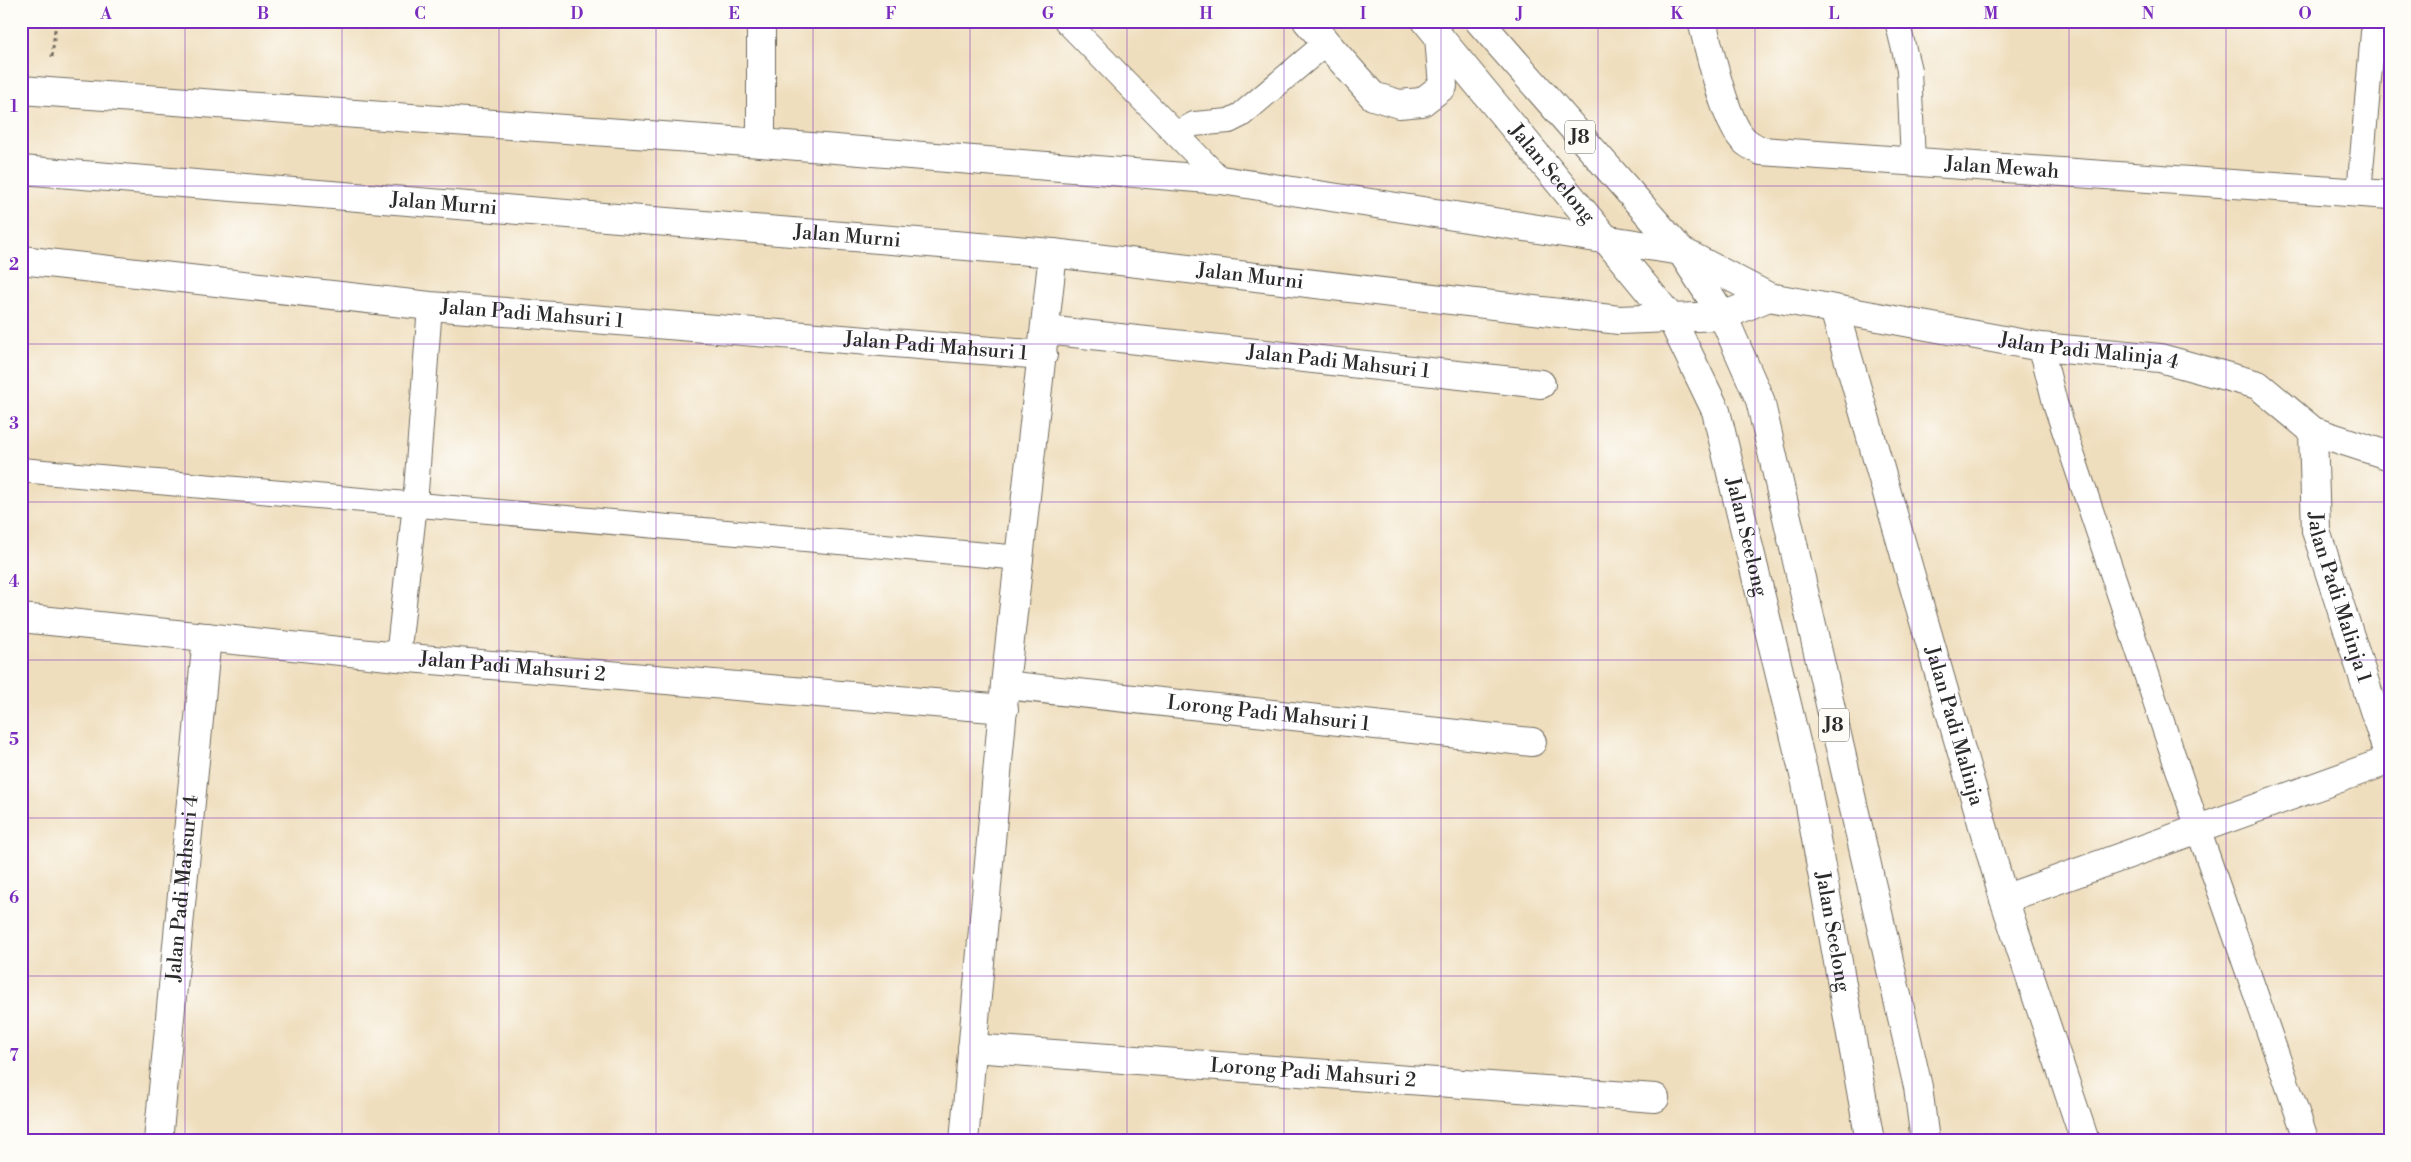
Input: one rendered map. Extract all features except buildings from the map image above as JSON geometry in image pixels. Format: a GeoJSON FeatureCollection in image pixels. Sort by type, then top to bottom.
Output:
{"type":"FeatureCollection","features":[{"type":"Feature","properties":{"kind":"street"},"geometry":{"type":"LineString","coordinates":[[761,21],[761,143]]}},
{"type":"Feature","properties":{"kind":"street"},"geometry":{"type":"LineString","coordinates":[[1307,21],[1373,96],[1399,104],[1422,102],[1443,86],[1432,29]]}},
{"type":"Feature","properties":{"kind":"street","name":"J8"},"geometry":{"type":"LineString","coordinates":[[1480,21],[1681,251],[1722,316],[1760,400],[1918,1087],[1925,1141]]}},
{"type":"Feature","properties":{"kind":"street","name":"Jalan Mewah"},"geometry":{"type":"LineString","coordinates":[[1702,21],[1722,96],[1743,140],[1761,151],[2390,195]]}},
{"type":"Feature","properties":{"kind":"street","name":"Jalan Seelong"},"geometry":{"type":"LineString","coordinates":[[1432,29],[1672,318],[1716,410],[1806,783],[1870,1141]]}},
{"type":"Feature","properties":{"kind":"street"},"geometry":{"type":"LineString","coordinates":[[21,90],[761,143],[1221,180],[1681,251]]}},
{"type":"Feature","properties":{"kind":"street","name":"Jalan Murni"},"geometry":{"type":"LineString","coordinates":[[21,170],[1053,252],[1619,320],[1722,316]]}},
{"type":"Feature","properties":{"kind":"street","name":"Jalan Padi Malinja 4"},"geometry":{"type":"LineString","coordinates":[[1681,251],[1769,297],[2041,347],[2160,358],[2258,385],[2313,431],[2390,456]]}},
{"type":"Feature","properties":{"kind":"street"},"geometry":{"type":"LineString","coordinates":[[964,1141],[1005,697],[1053,252]]}},
{"type":"Feature","properties":{"kind":"street","name":"Jalan Padi Mahsuri 1"},"geometry":{"type":"LineString","coordinates":[[21,260],[430,306],[1044,343],[1541,384]]}},
{"type":"Feature","properties":{"kind":"street"},"geometry":{"type":"LineString","coordinates":[[1722,316],[1769,297]]}},
{"type":"Feature","properties":{"kind":"street","name":"Jalan Padi Malinja"},"geometry":{"type":"LineString","coordinates":[[1834,309],[2004,899],[2084,1141]]}},
{"type":"Feature","properties":{"kind":"street","name":"Jalan Padi Malinja 1"},"geometry":{"type":"LineString","coordinates":[[2313,431],[2316,531],[2390,760]]}},
{"type":"Feature","properties":{"kind":"street","name":"Jalan Padi Mahsuri 2"},"geometry":{"type":"LineString","coordinates":[[21,618],[398,656],[1005,697]]}},
{"type":"Feature","properties":{"kind":"street","name":"Jalan Padi Mahsuri 4"},"geometry":{"type":"LineString","coordinates":[[158,1141],[207,637]]}},
{"type":"Feature","properties":{"kind":"street","name":"Lorong Padi Mahsuri 1"},"geometry":{"type":"LineString","coordinates":[[1005,697],[1532,742]]}},
{"type":"Feature","properties":{"kind":"street"},"geometry":{"type":"LineString","coordinates":[[2004,899],[2390,760]]}},
{"type":"Feature","properties":{"kind":"street","name":"Lorong Padi Mahsuri 2"},"geometry":{"type":"LineString","coordinates":[[972,1048],[1655,1098]]}},
{"type":"Feature","properties":{"kind":"lane"},"geometry":{"type":"LineString","coordinates":[[1066,21],[1221,180]]}},
{"type":"Feature","properties":{"kind":"lane"},"geometry":{"type":"LineString","coordinates":[[1897,21],[1908,70],[1913,162]]}},
{"type":"Feature","properties":{"kind":"lane"},"geometry":{"type":"LineString","coordinates":[[2359,193],[2374,21]]}},
{"type":"Feature","properties":{"kind":"lane"},"geometry":{"type":"LineString","coordinates":[[1176,134],[1194,124],[1229,121],[1241,115],[1326,43]]}},
{"type":"Feature","properties":{"kind":"lane"},"geometry":{"type":"LineString","coordinates":[[398,656],[415,504],[430,306]]}},
{"type":"Feature","properties":{"kind":"lane"},"geometry":{"type":"LineString","coordinates":[[2041,347],[2056,403],[2198,828],[2307,1141]]}},
{"type":"Feature","properties":{"kind":"lane"},"geometry":{"type":"LineString","coordinates":[[21,470],[1021,558]]}}]}
